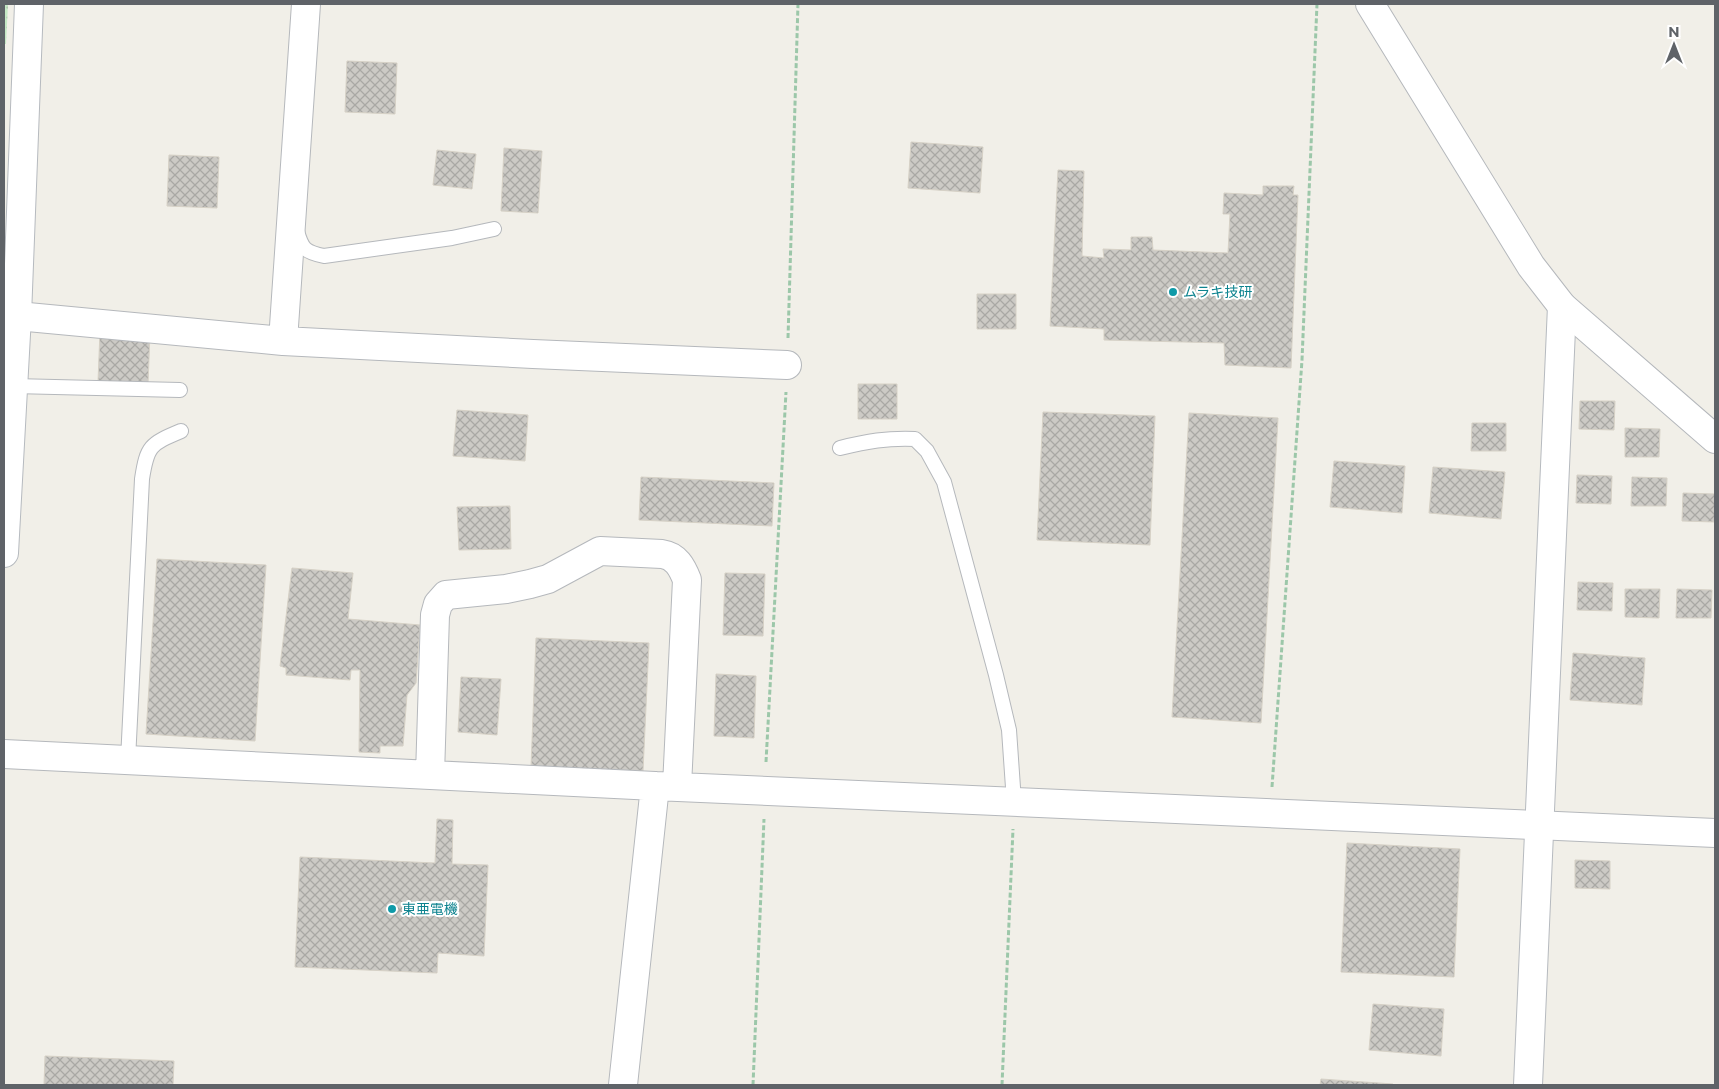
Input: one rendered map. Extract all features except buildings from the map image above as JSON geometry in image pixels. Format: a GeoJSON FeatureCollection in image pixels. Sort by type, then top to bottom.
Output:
{"type":"FeatureCollection","features":[{"type":"Feature","properties":{"kind":"street"},"geometry":{"type":"LineString","coordinates":[[4,553],[17,316],[29,4]]}},
{"type":"Feature","properties":{"kind":"street"},"geometry":{"type":"LineString","coordinates":[[283,341],[306,4]]}},
{"type":"Feature","properties":{"kind":"street"},"geometry":{"type":"LineString","coordinates":[[1370,4],[1532,266],[1562,306],[1715,439]]}},
{"type":"Feature","properties":{"kind":"street"},"geometry":{"type":"LineString","coordinates":[[1528,1085],[1541,825],[1562,306]]}},
{"type":"Feature","properties":{"kind":"street"},"geometry":{"type":"LineString","coordinates":[[17,316],[283,341],[787,365]]}},
{"type":"Feature","properties":{"kind":"street"},"geometry":{"type":"LineString","coordinates":[[430,775],[435,615],[438,604],[446,595],[506,589],[548,579],[600,551],[670,555],[683,569],[686,580],[666,786],[623,1085]]}},
{"type":"Feature","properties":{"kind":"street"},"geometry":{"type":"LineString","coordinates":[[4,754],[1715,833]]}},
{"type":"Feature","properties":{"kind":"lane"},"geometry":{"type":"LineString","coordinates":[[292,214],[301,245],[309,252],[324,256],[452,238],[494,228]]}},
{"type":"Feature","properties":{"kind":"lane"},"geometry":{"type":"LineString","coordinates":[[13,386],[180,390]]}},
{"type":"Feature","properties":{"kind":"lane"},"geometry":{"type":"LineString","coordinates":[[128,760],[142,479],[146,456],[157,441],[181,430]]}},
{"type":"Feature","properties":{"kind":"lane"},"geometry":{"type":"LineString","coordinates":[[840,448],[871,440],[915,439],[927,451],[944,482],[996,675],[1008,730],[1014,802]]}},
{"type":"Feature","properties":{"kind":"path"},"geometry":{"type":"LineString","coordinates":[[753,1085],[765,790],[787,365],[798,4]]}},
{"type":"Feature","properties":{"kind":"path"},"geometry":{"type":"LineString","coordinates":[[1270,812],[1302,360],[1317,4]]}},
{"type":"Feature","properties":{"kind":"path"},"geometry":{"type":"LineString","coordinates":[[1002,1085],[1014,802]]}},
{"type":"Feature","properties":{"kind":"green space"},"geometry":{"type":"Polygon","coordinates":[[[4,4],[8,4],[6,44],[4,44],[4,4]]]}},
{"type":"Feature","properties":{"kind":"place","name":"ムラキ技研"},"geometry":{"type":"Point","coordinates":[1173,292]}},
{"type":"Feature","properties":{"kind":"place","name":"東亜電機"},"geometry":{"type":"Point","coordinates":[392,909]}}]}
